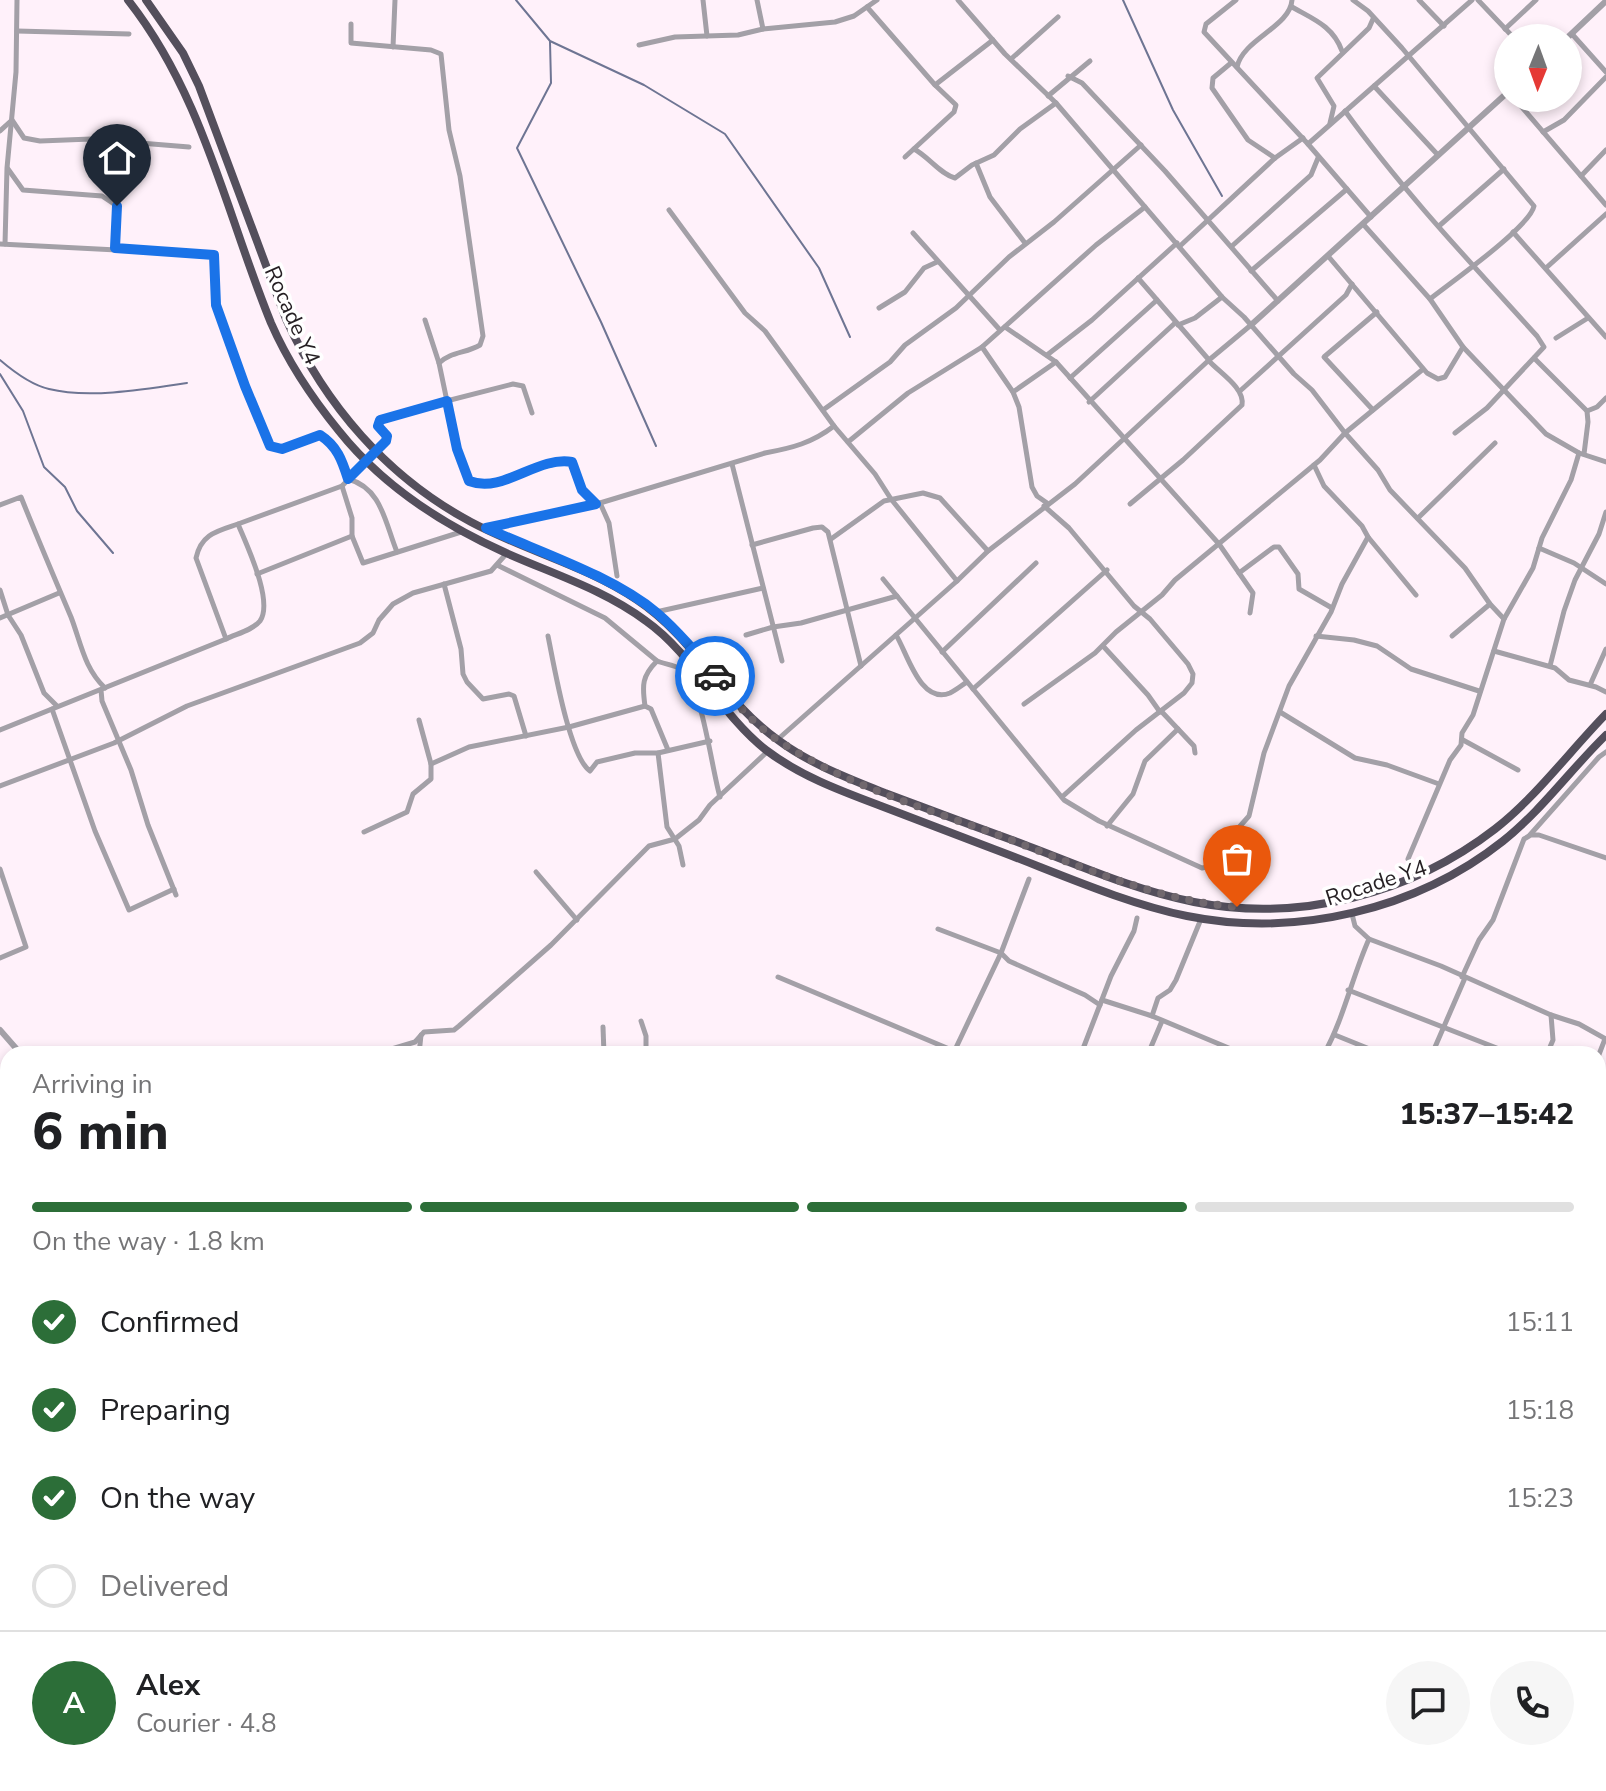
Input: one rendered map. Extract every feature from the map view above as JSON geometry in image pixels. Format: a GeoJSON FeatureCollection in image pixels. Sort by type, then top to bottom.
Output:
{"type":"FeatureCollection","features":[{"type":"Feature","properties":{"kind":"highway","name":"Rocade Y4"},"geometry":{"type":"LineString","coordinates":[[128,0],[152,31],[186,94],[272,324],[305,386],[342,435],[409,497],[461,532],[611,597],[651,624],[680,651],[720,705],[768,751],[815,779],[937,828],[1128,898],[1187,916],[1266,924],[1352,914],[1439,882],[1502,842],[1536,812],[1606,735]]}},
{"type":"Feature","properties":{"kind":"highway","name":"Rocade Y4"},"geometry":{"type":"LineString","coordinates":[[146,0],[183,53],[199,86],[286,319],[316,378],[350,424],[379,454],[438,501],[486,528],[618,587],[656,612],[693,648],[752,719],[777,740],[845,777],[1133,885],[1208,905],[1265,909],[1349,900],[1399,884],[1453,857],[1496,828],[1524,804],[1606,714]]}},
{"type":"Feature","properties":{"kind":"street"},"geometry":{"type":"LineString","coordinates":[[17,0],[3,244],[214,255],[216,305],[270,446],[282,449],[320,435],[329,441],[350,477],[376,495],[397,552]]}},
{"type":"Feature","properties":{"kind":"street"},"geometry":{"type":"LineString","coordinates":[[393,47],[395,0]]}},
{"type":"Feature","properties":{"kind":"street"},"geometry":{"type":"LineString","coordinates":[[703,0],[707,36]]}},
{"type":"Feature","properties":{"kind":"street"},"geometry":{"type":"LineString","coordinates":[[757,0],[763,29]]}},
{"type":"Feature","properties":{"kind":"street"},"geometry":{"type":"LineString","coordinates":[[639,45],[667,38],[738,35],[763,29],[835,22],[854,16],[877,0]]}},
{"type":"Feature","properties":{"kind":"street"},"geometry":{"type":"LineString","coordinates":[[958,0],[1056,103],[1222,297],[1312,390],[1378,470],[1390,490],[1465,568],[1504,619]]}},
{"type":"Feature","properties":{"kind":"street"},"geometry":{"type":"LineString","coordinates":[[1236,0],[1203,29],[1371,217]]}},
{"type":"Feature","properties":{"kind":"street"},"geometry":{"type":"LineString","coordinates":[[1353,0],[1408,57],[1534,206],[1533,212],[1475,266],[1430,299]]}},
{"type":"Feature","properties":{"kind":"street"},"geometry":{"type":"LineString","coordinates":[[1419,0],[1444,26]]}},
{"type":"Feature","properties":{"kind":"street"},"geometry":{"type":"LineString","coordinates":[[1308,144],[1475,0],[1500,24]]}},
{"type":"Feature","properties":{"kind":"street"},"geometry":{"type":"LineString","coordinates":[[1510,24],[1536,0]]}},
{"type":"Feature","properties":{"kind":"street"},"geometry":{"type":"LineString","coordinates":[[1582,24],[1603,2]]}},
{"type":"Feature","properties":{"kind":"street"},"geometry":{"type":"LineString","coordinates":[[1275,158],[1248,140],[1212,88],[1213,78],[1234,66],[1292,4],[1322,23],[1338,41],[1342,51]]}},
{"type":"Feature","properties":{"kind":"street"},"geometry":{"type":"LineString","coordinates":[[867,7],[956,105],[956,109],[905,157]]}},
{"type":"Feature","properties":{"kind":"street"},"geometry":{"type":"LineString","coordinates":[[1011,59],[1058,17]]}},
{"type":"Feature","properties":{"kind":"street"},"geometry":{"type":"LineString","coordinates":[[1329,125],[1334,106],[1316,80],[1342,51],[1369,28],[1373,18]]}},
{"type":"Feature","properties":{"kind":"street"},"geometry":{"type":"LineString","coordinates":[[351,24],[351,43],[431,50],[441,54],[449,130],[460,176],[482,341],[474,348],[446,357],[439,363]]}},
{"type":"Feature","properties":{"kind":"street"},"geometry":{"type":"LineString","coordinates":[[17,31],[129,34]]}},
{"type":"Feature","properties":{"kind":"street"},"geometry":{"type":"LineString","coordinates":[[935,85],[993,40]]}},
{"type":"Feature","properties":{"kind":"street"},"geometry":{"type":"LineString","coordinates":[[1543,132],[1564,120],[1606,75],[1582,49]]}},
{"type":"Feature","properties":{"kind":"street"},"geometry":{"type":"LineString","coordinates":[[1048,96],[1068,76],[1090,61]]}},
{"type":"Feature","properties":{"kind":"street"},"geometry":{"type":"LineString","coordinates":[[1068,76],[1082,83],[1141,145],[1278,301]]}},
{"type":"Feature","properties":{"kind":"street"},"geometry":{"type":"LineString","coordinates":[[1374,86],[1437,154]]}},
{"type":"Feature","properties":{"kind":"street"},"geometry":{"type":"LineString","coordinates":[[914,149],[950,178],[955,178],[994,155],[1020,129],[1056,103]]}},
{"type":"Feature","properties":{"kind":"street"},"geometry":{"type":"LineString","coordinates":[[777,740],[988,551],[1075,484],[1494,104]]}},
{"type":"Feature","properties":{"kind":"street"},"geometry":{"type":"LineString","coordinates":[[1345,111],[1402,187],[1544,347],[1478,416],[1455,433]]}},
{"type":"Feature","properties":{"kind":"street"},"geometry":{"type":"LineString","coordinates":[[1526,112],[1606,205]]}},
{"type":"Feature","properties":{"kind":"street"},"geometry":{"type":"LineString","coordinates":[[0,131],[12,120]]}},
{"type":"Feature","properties":{"kind":"street"},"geometry":{"type":"LineString","coordinates":[[12,120],[24,138],[189,147]]}},
{"type":"Feature","properties":{"kind":"street"},"geometry":{"type":"LineString","coordinates":[[1047,355],[1208,221],[1275,158],[1303,138]]}},
{"type":"Feature","properties":{"kind":"street"},"geometry":{"type":"LineString","coordinates":[[108,142],[119,158],[115,248]]}},
{"type":"Feature","properties":{"kind":"street"},"geometry":{"type":"LineString","coordinates":[[823,410],[890,362],[905,345],[970,296],[1026,243],[1141,145]]}},
{"type":"Feature","properties":{"kind":"street"},"geometry":{"type":"LineString","coordinates":[[1581,176],[1606,150]]}},
{"type":"Feature","properties":{"kind":"street"},"geometry":{"type":"LineString","coordinates":[[1232,246],[1311,175],[1318,157]]}},
{"type":"Feature","properties":{"kind":"street"},"geometry":{"type":"LineString","coordinates":[[976,163],[990,197],[1026,243]]}},
{"type":"Feature","properties":{"kind":"street"},"geometry":{"type":"LineString","coordinates":[[7,168],[23,190],[102,196],[117,206]]}},
{"type":"Feature","properties":{"kind":"street"},"geometry":{"type":"LineString","coordinates":[[1439,227],[1504,169]]}},
{"type":"Feature","properties":{"kind":"street"},"geometry":{"type":"LineString","coordinates":[[1251,271],[1347,189]]}},
{"type":"Feature","properties":{"kind":"street"},"geometry":{"type":"LineString","coordinates":[[848,442],[908,393],[982,347],[1096,245],[1145,207]]}},
{"type":"Feature","properties":{"kind":"street"},"geometry":{"type":"LineString","coordinates":[[669,210],[745,313],[765,331],[834,426],[957,581]]}},
{"type":"Feature","properties":{"kind":"street"},"geometry":{"type":"LineString","coordinates":[[1546,268],[1606,214]]}},
{"type":"Feature","properties":{"kind":"street"},"geometry":{"type":"LineString","coordinates":[[1363,224],[1430,299],[1463,347],[1546,434],[1581,454],[1606,462]]}},
{"type":"Feature","properties":{"kind":"street"},"geometry":{"type":"LineString","coordinates":[[1513,232],[1606,337]]}},
{"type":"Feature","properties":{"kind":"street"},"geometry":{"type":"LineString","coordinates":[[913,233],[1003,329],[1056,362],[1219,544],[1253,593],[1250,613]]}},
{"type":"Feature","properties":{"kind":"street"},"geometry":{"type":"LineString","coordinates":[[1328,256],[1410,351],[1422,370],[1438,379],[1445,377],[1463,347]]}},
{"type":"Feature","properties":{"kind":"street"},"geometry":{"type":"LineString","coordinates":[[879,308],[905,292],[924,268],[937,262]]}},
{"type":"Feature","properties":{"kind":"street"},"geometry":{"type":"LineString","coordinates":[[1130,504],[1238,409],[1243,399],[1240,391],[1138,278]]}},
{"type":"Feature","properties":{"kind":"street"},"geometry":{"type":"LineString","coordinates":[[1240,391],[1346,295],[1352,284]]}},
{"type":"Feature","properties":{"kind":"street"},"geometry":{"type":"LineString","coordinates":[[1089,402],[1177,324],[1195,318],[1222,297]]}},
{"type":"Feature","properties":{"kind":"street"},"geometry":{"type":"LineString","coordinates":[[1070,378],[1157,300]]}},
{"type":"Feature","properties":{"kind":"street"},"geometry":{"type":"LineString","coordinates":[[1373,410],[1324,357],[1377,312]]}},
{"type":"Feature","properties":{"kind":"street"},"geometry":{"type":"LineString","coordinates":[[1556,338],[1588,318]]}},
{"type":"Feature","properties":{"kind":"street"},"geometry":{"type":"LineString","coordinates":[[425,320],[439,363],[457,449],[469,481],[487,485],[523,471],[569,461],[574,465],[582,490],[598,504],[609,523],[617,576]]}},
{"type":"Feature","properties":{"kind":"street"},"geometry":{"type":"LineString","coordinates":[[982,347],[1013,392],[1022,416],[1032,487],[1037,496],[1107,570],[1188,664],[1193,674],[1192,683],[1184,693],[1136,730],[1062,797]]}},
{"type":"Feature","properties":{"kind":"street"},"geometry":{"type":"LineString","coordinates":[[1408,859],[1450,760],[1463,740],[1462,733],[1473,715],[1504,619],[1533,568],[1581,454],[1588,422],[1587,411],[1534,358]]}},
{"type":"Feature","properties":{"kind":"street"},"geometry":{"type":"LineString","coordinates":[[1013,392],[1056,362]]}},
{"type":"Feature","properties":{"kind":"street"},"geometry":{"type":"LineString","coordinates":[[1024,704],[1103,646],[1329,453],[1345,433],[1422,370]]}},
{"type":"Feature","properties":{"kind":"street"},"geometry":{"type":"LineString","coordinates":[[226,639],[196,558],[199,545],[212,532],[342,486],[386,441],[387,436],[378,426],[380,420],[519,384],[525,390],[532,413]]}},
{"type":"Feature","properties":{"kind":"street"},"geometry":{"type":"LineString","coordinates":[[1587,411],[1606,398]]}},
{"type":"Feature","properties":{"kind":"street"},"geometry":{"type":"LineString","coordinates":[[486,528],[598,504],[805,444],[834,426]]}},
{"type":"Feature","properties":{"kind":"street"},"geometry":{"type":"LineString","coordinates":[[1418,518],[1495,443]]}},
{"type":"Feature","properties":{"kind":"street"},"geometry":{"type":"LineString","coordinates":[[732,464],[782,661]]}},
{"type":"Feature","properties":{"kind":"street"},"geometry":{"type":"LineString","coordinates":[[1314,465],[1324,486],[1362,526],[1416,595]]}},
{"type":"Feature","properties":{"kind":"street"},"geometry":{"type":"LineString","coordinates":[[342,486],[352,518],[352,536],[363,563],[461,532]]}},
{"type":"Feature","properties":{"kind":"street"},"geometry":{"type":"LineString","coordinates":[[831,539],[876,506],[891,499],[923,493],[940,498],[988,551]]}},
{"type":"Feature","properties":{"kind":"street"},"geometry":{"type":"LineString","coordinates":[[0,505],[21,497],[71,618],[84,659],[103,689],[102,701],[175,892],[129,910],[95,831],[55,708],[47,699],[21,635],[8,615],[0,590]]}},
{"type":"Feature","properties":{"kind":"street"},"geometry":{"type":"LineString","coordinates":[[1550,666],[1564,611],[1606,512]]}},
{"type":"Feature","properties":{"kind":"street"},"geometry":{"type":"LineString","coordinates":[[0,724],[3,729],[103,689],[226,639],[261,619],[263,598],[238,524]]}},
{"type":"Feature","properties":{"kind":"street"},"geometry":{"type":"LineString","coordinates":[[752,545],[822,527],[831,539],[861,666]]}},
{"type":"Feature","properties":{"kind":"street"},"geometry":{"type":"LineString","coordinates":[[257,574],[352,536]]}},
{"type":"Feature","properties":{"kind":"street"},"geometry":{"type":"LineString","coordinates":[[883,579],[1062,797],[1107,826],[1202,868],[1220,861],[1226,842],[1249,816],[1264,753],[1289,686],[1368,537]]}},
{"type":"Feature","properties":{"kind":"street"},"geometry":{"type":"LineString","coordinates":[[1239,573],[1274,547],[1279,547],[1298,574],[1299,589],[1332,608]]}},
{"type":"Feature","properties":{"kind":"street"},"geometry":{"type":"LineString","coordinates":[[1539,548],[1582,568],[1606,584]]}},
{"type":"Feature","properties":{"kind":"street"},"geometry":{"type":"LineString","coordinates":[[0,786],[118,740],[187,706],[364,641],[393,604],[413,593],[491,571],[507,553]]}},
{"type":"Feature","properties":{"kind":"street"},"geometry":{"type":"LineString","coordinates":[[942,652],[1036,563]]}},
{"type":"Feature","properties":{"kind":"street"},"geometry":{"type":"LineString","coordinates":[[497,565],[605,618],[657,661],[681,669],[689,679],[710,741],[714,778],[720,797]]}},
{"type":"Feature","properties":{"kind":"street"},"geometry":{"type":"LineString","coordinates":[[973,689],[1107,570]]}},
{"type":"Feature","properties":{"kind":"street"},"geometry":{"type":"LineString","coordinates":[[444,584],[467,682],[483,699],[509,694],[514,696],[527,737]]}},
{"type":"Feature","properties":{"kind":"street"},"geometry":{"type":"LineString","coordinates":[[656,612],[763,588]]}},
{"type":"Feature","properties":{"kind":"street"},"geometry":{"type":"LineString","coordinates":[[0,618],[59,593]]}},
{"type":"Feature","properties":{"kind":"street"},"geometry":{"type":"LineString","coordinates":[[746,635],[897,596]]}},
{"type":"Feature","properties":{"kind":"street"},"geometry":{"type":"LineString","coordinates":[[1452,636],[1490,604]]}},
{"type":"Feature","properties":{"kind":"street"},"geometry":{"type":"LineString","coordinates":[[896,635],[906,651],[913,673],[932,691],[948,694],[967,682]]}},
{"type":"Feature","properties":{"kind":"street"},"geometry":{"type":"LineString","coordinates":[[548,636],[579,761],[590,771],[597,762],[710,741]]}},
{"type":"Feature","properties":{"kind":"street"},"geometry":{"type":"LineString","coordinates":[[1316,636],[1377,646],[1411,669],[1479,691]]}},
{"type":"Feature","properties":{"kind":"street"},"geometry":{"type":"LineString","coordinates":[[1103,646],[1194,746],[1195,753]]}},
{"type":"Feature","properties":{"kind":"street"},"geometry":{"type":"LineString","coordinates":[[1590,685],[1606,649]]}},
{"type":"Feature","properties":{"kind":"street"},"geometry":{"type":"LineString","coordinates":[[1494,651],[1550,666],[1569,680],[1606,692]]}},
{"type":"Feature","properties":{"kind":"street"},"geometry":{"type":"LineString","coordinates":[[645,706],[642,682],[657,661]]}},
{"type":"Feature","properties":{"kind":"street"},"geometry":{"type":"LineString","coordinates":[[431,764],[469,747],[527,737],[645,706],[651,709],[668,750]]}},
{"type":"Feature","properties":{"kind":"street"},"geometry":{"type":"LineString","coordinates":[[1280,711],[1355,758],[1387,765],[1439,784]]}},
{"type":"Feature","properties":{"kind":"street"},"geometry":{"type":"LineString","coordinates":[[364,832],[407,812],[413,794],[429,784],[431,764],[419,720]]}},
{"type":"Feature","properties":{"kind":"street"},"geometry":{"type":"LineString","coordinates":[[1107,826],[1133,794],[1145,761],[1178,729]]}},
{"type":"Feature","properties":{"kind":"street"},"geometry":{"type":"LineString","coordinates":[[1463,740],[1518,770]]}},
{"type":"Feature","properties":{"kind":"street"},"geometry":{"type":"LineString","coordinates":[[402,1046],[415,1042],[421,1034],[454,1030],[459,1026],[577,920],[649,846],[675,839],[699,820],[768,751]]}},
{"type":"Feature","properties":{"kind":"street"},"geometry":{"type":"LineString","coordinates":[[1436,1046],[1479,940],[1493,920],[1524,839],[1606,752]]}},
{"type":"Feature","properties":{"kind":"street"},"geometry":{"type":"LineString","coordinates":[[658,753],[667,827],[679,846],[683,865]]}},
{"type":"Feature","properties":{"kind":"street"},"geometry":{"type":"LineString","coordinates":[[1529,836],[1539,835],[1606,858]]}},
{"type":"Feature","properties":{"kind":"street"},"geometry":{"type":"LineString","coordinates":[[0,869],[26,947],[0,958]]}},
{"type":"Feature","properties":{"kind":"street"},"geometry":{"type":"LineString","coordinates":[[536,872],[577,920]]}},
{"type":"Feature","properties":{"kind":"street"},"geometry":{"type":"LineString","coordinates":[[957,1046],[1001,953],[1029,879]]}},
{"type":"Feature","properties":{"kind":"street"},"geometry":{"type":"LineString","coordinates":[[1352,914],[1355,926],[1369,939],[1441,966],[1606,1038]]}},
{"type":"Feature","properties":{"kind":"street"},"geometry":{"type":"LineString","coordinates":[[1084,1046],[1137,918]]}},
{"type":"Feature","properties":{"kind":"street"},"geometry":{"type":"LineString","coordinates":[[1152,1016],[1158,998],[1170,990],[1176,980],[1202,918]]}},
{"type":"Feature","properties":{"kind":"street"},"geometry":{"type":"LineString","coordinates":[[938,929],[1001,953],[1009,961],[1101,1003],[1152,1016],[1223,1046]]}},
{"type":"Feature","properties":{"kind":"street"},"geometry":{"type":"LineString","coordinates":[[1329,1046],[1369,939]]}},
{"type":"Feature","properties":{"kind":"street"},"geometry":{"type":"LineString","coordinates":[[778,977],[938,1046]]}},
{"type":"Feature","properties":{"kind":"street"},"geometry":{"type":"LineString","coordinates":[[1348,990],[1489,1046]]}},
{"type":"Feature","properties":{"kind":"street"},"geometry":{"type":"LineString","coordinates":[[1550,1046],[1553,1040],[1551,1015]]}},
{"type":"Feature","properties":{"kind":"street"},"geometry":{"type":"LineString","coordinates":[[641,1021],[646,1046]]}},
{"type":"Feature","properties":{"kind":"street"},"geometry":{"type":"LineString","coordinates":[[1151,1046],[1162,1021]]}},
{"type":"Feature","properties":{"kind":"street"},"geometry":{"type":"LineString","coordinates":[[603,1027],[604,1046]]}},
{"type":"Feature","properties":{"kind":"street"},"geometry":{"type":"LineString","coordinates":[[0,1030],[14,1046]]}},
{"type":"Feature","properties":{"kind":"street"},"geometry":{"type":"LineString","coordinates":[[420,1046],[421,1034]]}},
{"type":"Feature","properties":{"kind":"street"},"geometry":{"type":"LineString","coordinates":[[1335,1035],[1362,1046]]}},
{"type":"Feature","properties":{"kind":"waterway"},"geometry":{"type":"LineString","coordinates":[[516,0],[550,41],[644,85],[725,134],[819,268],[850,337]]}},
{"type":"Feature","properties":{"kind":"waterway"},"geometry":{"type":"LineString","coordinates":[[1123,0],[1173,110],[1222,196]]}},
{"type":"Feature","properties":{"kind":"waterway"},"geometry":{"type":"LineString","coordinates":[[550,42],[551,83],[517,148],[601,322],[656,446]]}},
{"type":"Feature","properties":{"kind":"waterway"},"geometry":{"type":"LineString","coordinates":[[0,360],[36,384],[65,392],[118,392],[187,383]]}},
{"type":"Feature","properties":{"kind":"waterway"},"geometry":{"type":"LineString","coordinates":[[0,374],[23,411],[44,467],[65,487],[77,511],[113,553]]}},
{"type":"Feature","properties":{"kind":"way so far"},"geometry":{"type":"LineString","coordinates":[[715,676],[752,719],[777,740],[845,777],[1133,885],[1188,901],[1237,907]]}},
{"type":"Feature","properties":{"kind":"route"},"geometry":{"type":"LineString","coordinates":[[117,206],[115,248],[214,255],[216,305],[270,446],[282,449],[320,435],[329,441],[342,459],[348,479],[386,441],[387,436],[377,423],[380,420],[447,401],[457,449],[469,481],[487,485],[523,471],[564,461],[572,462],[582,490],[596,504],[486,528],[618,587],[656,612],[693,648],[715,676]]}}]}
